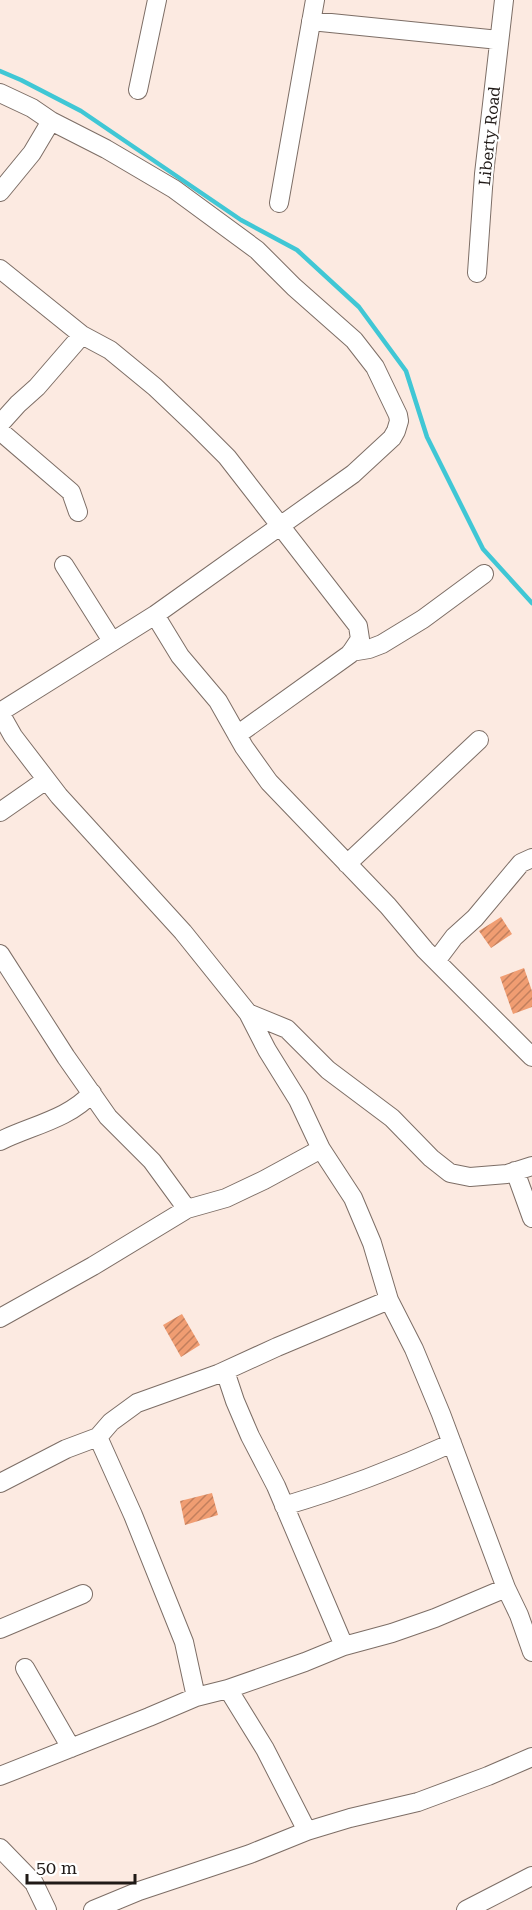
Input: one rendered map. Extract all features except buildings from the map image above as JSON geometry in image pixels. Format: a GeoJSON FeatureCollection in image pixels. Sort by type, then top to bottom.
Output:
{"type":"FeatureCollection","features":[{"type":"Feature","properties":{"kind":"street"},"geometry":{"type":"LineString","coordinates":[[138,90],[157,0]]}},
{"type":"Feature","properties":{"kind":"street"},"geometry":{"type":"LineString","coordinates":[[279,203],[315,0]]}},
{"type":"Feature","properties":{"kind":"street","name":"Liberty Road"},"geometry":{"type":"LineString","coordinates":[[477,273],[484,174],[504,0]]}},
{"type":"Feature","properties":{"kind":"street"},"geometry":{"type":"LineString","coordinates":[[311,21],[499,40]]}},
{"type":"Feature","properties":{"kind":"street"},"geometry":{"type":"LineString","coordinates":[[0,93],[32,108],[174,189],[257,250],[294,287],[354,340],[375,367],[398,414],[399,421],[392,438],[353,474],[155,615],[0,713],[46,780],[183,932],[248,1013],[267,1050],[298,1100],[321,1149],[353,1198],[372,1243],[389,1300],[414,1349],[532,1652]]}},
{"type":"Feature","properties":{"kind":"street"},"geometry":{"type":"LineString","coordinates":[[0,192],[32,153],[51,120]]}},
{"type":"Feature","properties":{"kind":"street"},"geometry":{"type":"LineString","coordinates":[[0,269],[82,335],[110,350],[155,387],[195,425],[227,457],[358,626],[360,639],[351,652],[237,735]]}},
{"type":"Feature","properties":{"kind":"street"},"geometry":{"type":"LineString","coordinates":[[0,424],[37,387],[82,335]]}},
{"type":"Feature","properties":{"kind":"street"},"geometry":{"type":"LineString","coordinates":[[0,431],[71,492],[78,512]]}},
{"type":"Feature","properties":{"kind":"street"},"geometry":{"type":"LineString","coordinates":[[64,565],[112,642]]}},
{"type":"Feature","properties":{"kind":"street"},"geometry":{"type":"LineString","coordinates":[[351,652],[382,644],[423,619],[484,574]]}},
{"type":"Feature","properties":{"kind":"street"},"geometry":{"type":"LineString","coordinates":[[155,615],[180,656],[218,700],[244,747],[270,782],[388,906],[436,961],[532,1057]]}},
{"type":"Feature","properties":{"kind":"street"},"geometry":{"type":"LineString","coordinates":[[347,864],[479,740]]}},
{"type":"Feature","properties":{"kind":"street"},"geometry":{"type":"LineString","coordinates":[[0,812],[46,780]]}},
{"type":"Feature","properties":{"kind":"street"},"geometry":{"type":"LineString","coordinates":[[436,961],[454,937],[475,918],[521,862],[532,858]]}},
{"type":"Feature","properties":{"kind":"street"},"geometry":{"type":"LineString","coordinates":[[0,954],[40,1018],[108,1117],[152,1161],[187,1209]]}},
{"type":"Feature","properties":{"kind":"street"},"geometry":{"type":"LineString","coordinates":[[248,1013],[287,1029],[328,1070],[392,1118],[431,1158],[450,1173],[470,1177],[507,1174],[524,1168],[532,1218]]}},
{"type":"Feature","properties":{"kind":"street"},"geometry":{"type":"LineString","coordinates":[[0,1142],[55,1118],[83,1103],[92,1093]]}},
{"type":"Feature","properties":{"kind":"street"},"geometry":{"type":"LineString","coordinates":[[0,1318],[93,1266],[187,1209],[226,1198],[321,1149]]}},
{"type":"Feature","properties":{"kind":"street"},"geometry":{"type":"LineString","coordinates":[[0,1483],[66,1449],[98,1437],[111,1422],[137,1403],[225,1371],[389,1300]]}},
{"type":"Feature","properties":{"kind":"street"},"geometry":{"type":"LineString","coordinates":[[225,1371],[250,1436],[284,1506],[344,1646]]}},
{"type":"Feature","properties":{"kind":"street"},"geometry":{"type":"LineString","coordinates":[[98,1437],[133,1515],[184,1642],[196,1696]]}},
{"type":"Feature","properties":{"kind":"street"},"geometry":{"type":"LineString","coordinates":[[284,1506],[342,1489],[452,1443]]}},
{"type":"Feature","properties":{"kind":"street"},"geometry":{"type":"LineString","coordinates":[[0,1776],[196,1696],[228,1689],[344,1646],[392,1633],[435,1618],[506,1588]]}},
{"type":"Feature","properties":{"kind":"street"},"geometry":{"type":"LineString","coordinates":[[0,1629],[83,1594]]}},
{"type":"Feature","properties":{"kind":"street"},"geometry":{"type":"LineString","coordinates":[[26,1668],[71,1748]]}},
{"type":"Feature","properties":{"kind":"street"},"geometry":{"type":"LineString","coordinates":[[228,1689],[265,1749],[307,1831]]}},
{"type":"Feature","properties":{"kind":"street"},"geometry":{"type":"LineString","coordinates":[[93,1910],[139,1891],[250,1854],[307,1831],[418,1802],[532,1757]]}},
{"type":"Feature","properties":{"kind":"street"},"geometry":{"type":"LineString","coordinates":[[0,1848],[34,1883],[47,1910]]}},
{"type":"Feature","properties":{"kind":"street"},"geometry":{"type":"LineString","coordinates":[[466,1910],[532,1876]]}},
{"type":"Feature","properties":{"kind":"waterway"},"geometry":{"type":"LineString","coordinates":[[0,71],[81,111],[241,220],[297,250],[359,307],[406,371],[427,437],[483,549],[532,603]]}}]}
